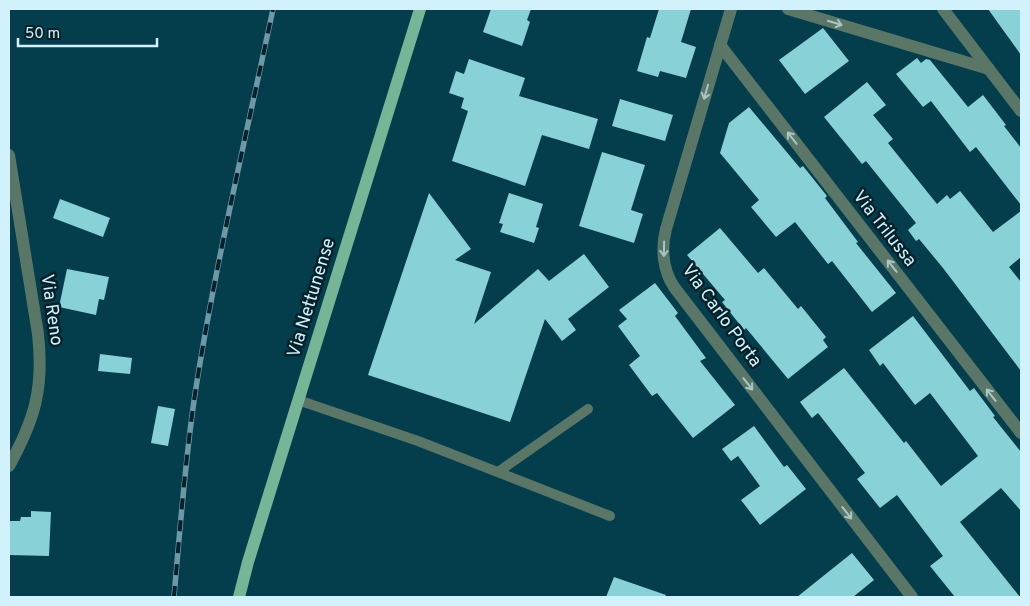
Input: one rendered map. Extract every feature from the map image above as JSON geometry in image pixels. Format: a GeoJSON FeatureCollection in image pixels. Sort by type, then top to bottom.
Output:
{"type":"FeatureCollection","features":[{"type":"Feature","properties":{"kind":"main road","name":"Via Nettunense"},"geometry":{"type":"LineString","coordinates":[[239,597],[248,562],[420,9]]}},
{"type":"Feature","properties":{"kind":"street","name":"Via Carlo Porta"},"geometry":{"type":"LineString","coordinates":[[731,9],[666,230],[664,260],[668,276],[674,287],[912,597]]}},
{"type":"Feature","properties":{"kind":"street"},"geometry":{"type":"LineString","coordinates":[[788,9],[989,69]]}},
{"type":"Feature","properties":{"kind":"street"},"geometry":{"type":"LineString","coordinates":[[943,9],[1021,111]]}},
{"type":"Feature","properties":{"kind":"street","name":"Via Trilussa"},"geometry":{"type":"LineString","coordinates":[[720,46],[1021,433]]}},
{"type":"Feature","properties":{"kind":"street","name":"Via Reno"},"geometry":{"type":"LineString","coordinates":[[9,155],[38,334],[40,362],[40,386],[32,416],[9,466]]}},
{"type":"Feature","properties":{"kind":"lane"},"geometry":{"type":"LineString","coordinates":[[298,400],[418,441],[610,516]]}},
{"type":"Feature","properties":{"kind":"lane"},"geometry":{"type":"LineString","coordinates":[[498,472],[588,410]]}},
{"type":"Feature","properties":{"kind":"building"},"geometry":{"type":"Polygon","coordinates":[[[491,9],[531,9],[527,20],[530,22],[522,46],[483,32],[491,9]]]}},
{"type":"Feature","properties":{"kind":"building"},"geometry":{"type":"Polygon","coordinates":[[[659,9],[691,9],[681,42],[696,47],[686,78],[660,71],[658,77],[637,71],[647,37],[650,38],[659,9]]]}},
{"type":"Feature","properties":{"kind":"building"},"geometry":{"type":"Polygon","coordinates":[[[988,9],[1021,9],[1021,55],[988,9]]]}},
{"type":"Feature","properties":{"kind":"building"},"geometry":{"type":"Polygon","coordinates":[[[823,28],[849,61],[805,94],[779,60],[823,28]]]}},
{"type":"Feature","properties":{"kind":"building"},"geometry":{"type":"Polygon","coordinates":[[[917,58],[921,63],[926,59],[930,60],[968,107],[983,95],[1006,125],[1004,126],[1021,148],[1021,205],[976,147],[970,152],[931,101],[923,107],[896,74],[917,58]]]}},
{"type":"Feature","properties":{"kind":"building"},"geometry":{"type":"Polygon","coordinates":[[[469,59],[525,78],[519,96],[598,119],[589,149],[542,135],[525,186],[452,161],[468,111],[461,108],[464,98],[449,93],[456,71],[464,74],[469,59]]]}},
{"type":"Feature","properties":{"kind":"building"},"geometry":{"type":"Polygon","coordinates":[[[867,82],[886,105],[873,115],[893,139],[888,143],[937,204],[947,195],[950,199],[960,191],[993,232],[1021,211],[1021,257],[1009,267],[1021,282],[1021,371],[943,268],[919,239],[916,241],[908,230],[916,223],[866,161],[862,164],[824,117],[867,82]]]}},
{"type":"Feature","properties":{"kind":"building"},"geometry":{"type":"Polygon","coordinates":[[[620,99],[673,115],[665,141],[612,126],[620,99]]]}},
{"type":"Feature","properties":{"kind":"building"},"geometry":{"type":"Polygon","coordinates":[[[749,107],[800,168],[803,166],[827,196],[825,198],[858,242],[856,243],[896,293],[872,312],[832,261],[828,264],[795,222],[776,237],[751,207],[759,200],[720,153],[729,123],[749,107]]]}},
{"type":"Feature","properties":{"kind":"building"},"geometry":{"type":"Polygon","coordinates":[[[602,152],[645,165],[631,210],[643,214],[634,243],[579,226],[602,152]]]}},
{"type":"Feature","properties":{"kind":"building"},"geometry":{"type":"Polygon","coordinates":[[[429,193],[471,249],[455,260],[491,272],[474,324],[538,269],[549,281],[584,254],[609,287],[568,319],[576,330],[562,341],[545,319],[510,422],[368,375],[429,193]]]}},
{"type":"Feature","properties":{"kind":"building"},"geometry":{"type":"Polygon","coordinates":[[[509,193],[543,204],[536,227],[539,228],[534,243],[500,232],[503,224],[499,223],[509,193]]]}},
{"type":"Feature","properties":{"kind":"building"},"geometry":{"type":"Polygon","coordinates":[[[60,199],[110,218],[103,237],[53,218],[60,199]]]}},
{"type":"Feature","properties":{"kind":"building"},"geometry":{"type":"Polygon","coordinates":[[[720,228],[758,273],[764,268],[798,309],[801,306],[826,337],[823,340],[828,347],[788,379],[746,328],[744,330],[722,302],[725,300],[687,255],[720,228]]]}},
{"type":"Feature","properties":{"kind":"building"},"geometry":{"type":"Polygon","coordinates":[[[67,269],[109,277],[104,300],[99,299],[96,315],[59,307],[67,269]]]}},
{"type":"Feature","properties":{"kind":"building"},"geometry":{"type":"Polygon","coordinates":[[[655,283],[678,313],[675,316],[706,358],[700,361],[735,405],[693,438],[657,393],[652,396],[629,365],[640,356],[618,326],[627,319],[619,310],[655,283]]]}},
{"type":"Feature","properties":{"kind":"building"},"geometry":{"type":"Polygon","coordinates":[[[913,316],[970,391],[974,388],[995,416],[993,417],[1021,452],[1021,511],[1001,488],[960,522],[1020,597],[955,597],[930,566],[943,556],[897,495],[880,508],[857,479],[865,473],[818,413],[812,418],[800,402],[844,368],[904,443],[906,441],[941,486],[978,456],[930,393],[915,405],[883,363],[880,366],[869,350],[913,316]]]}},
{"type":"Feature","properties":{"kind":"building"},"geometry":{"type":"Polygon","coordinates":[[[100,354],[132,358],[130,374],[98,371],[100,354]]]}},
{"type":"Feature","properties":{"kind":"building"},"geometry":{"type":"Polygon","coordinates":[[[158,406],[175,409],[168,446],[151,443],[158,406]]]}},
{"type":"Feature","properties":{"kind":"building"},"geometry":{"type":"Polygon","coordinates":[[[754,426],[784,467],[787,465],[806,489],[760,525],[741,500],[760,486],[738,456],[731,461],[722,449],[754,426]]]}},
{"type":"Feature","properties":{"kind":"building"},"geometry":{"type":"Polygon","coordinates":[[[31,511],[51,512],[49,556],[9,555],[9,521],[20,521],[21,517],[31,517],[31,511]]]}},
{"type":"Feature","properties":{"kind":"building"},"geometry":{"type":"Polygon","coordinates":[[[852,553],[874,580],[853,597],[797,597],[852,553]]]}},
{"type":"Feature","properties":{"kind":"building"},"geometry":{"type":"Polygon","coordinates":[[[614,577],[666,595],[665,597],[606,597],[614,577]]]}},
{"type":"Feature","properties":{"kind":"railway"},"geometry":{"type":"LineString","coordinates":[[174,597],[188,444],[203,346],[221,249],[273,9]]}}]}
